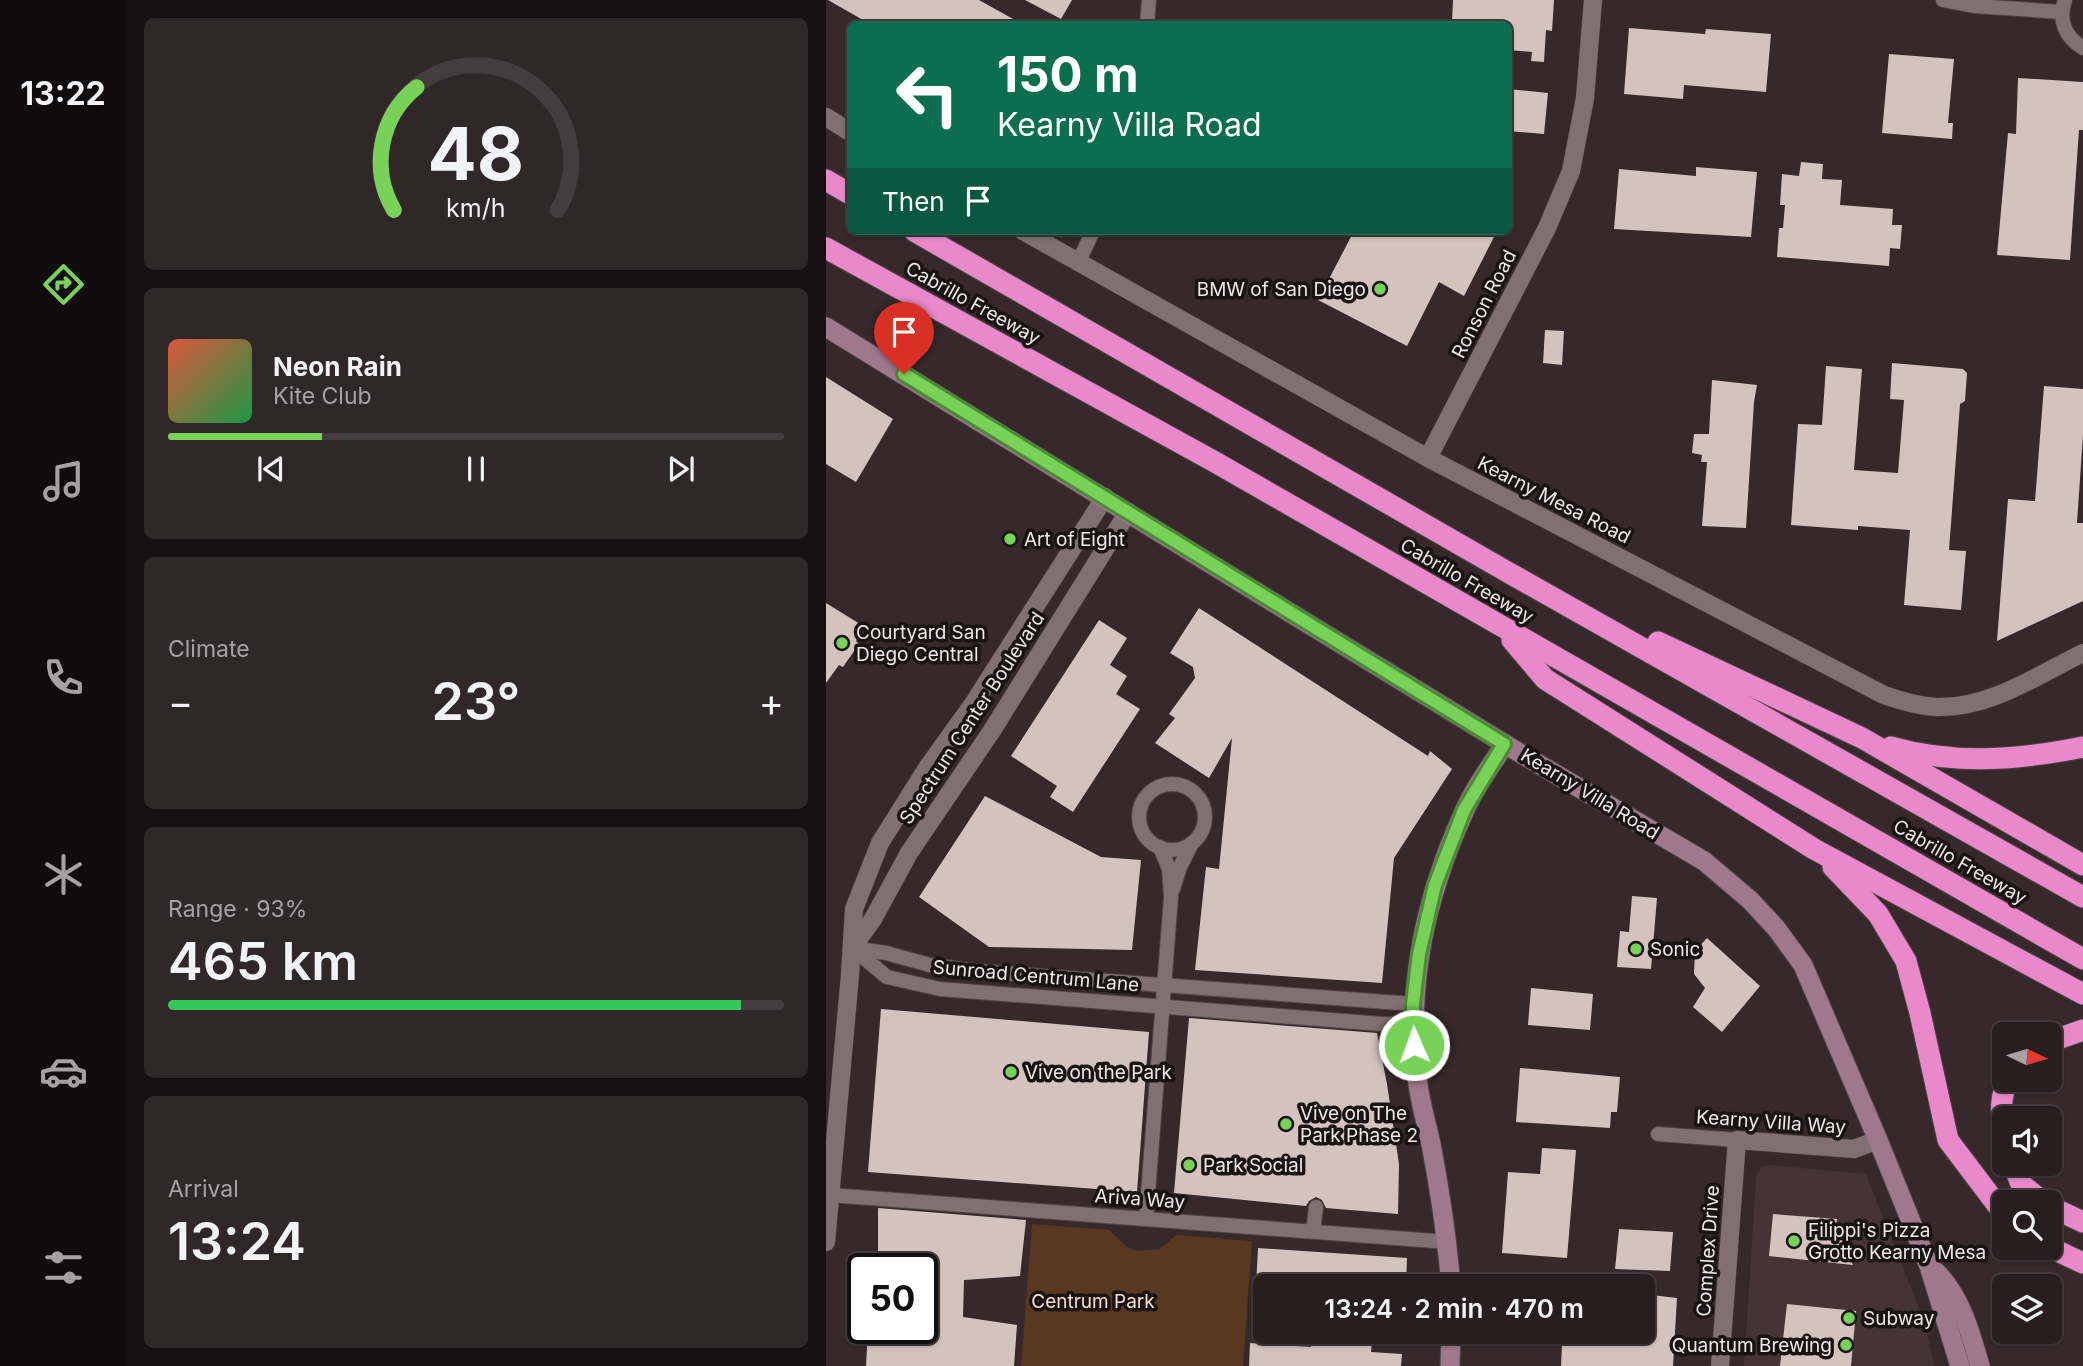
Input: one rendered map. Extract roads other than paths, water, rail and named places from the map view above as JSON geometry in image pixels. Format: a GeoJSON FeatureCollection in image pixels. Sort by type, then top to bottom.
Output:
{"type":"FeatureCollection","features":[{"type":"Feature","properties":{"kind":"highway"},"geometry":{"type":"LineString","coordinates":[[826,180],[847,192]]}},
{"type":"Feature","properties":{"kind":"highway","name":"Cabrillo Freeway"},"geometry":{"type":"LineString","coordinates":[[921,235],[1504,570],[2083,897]]}},
{"type":"Feature","properties":{"kind":"highway","name":"Cabrillo Freeway"},"geometry":{"type":"LineString","coordinates":[[826,248],[1215,462],[1504,630],[1574,667],[2083,959]]}},
{"type":"Feature","properties":{"kind":"highway"},"geometry":{"type":"LineString","coordinates":[[1504,570],[1862,738],[2083,865]]}},
{"type":"Feature","properties":{"kind":"highway"},"geometry":{"type":"LineString","coordinates":[[1504,630],[1545,679],[1814,849],[2083,994]]}},
{"type":"Feature","properties":{"kind":"highway"},"geometry":{"type":"LineString","coordinates":[[1862,738],[1913,753],[1983,761],[2052,754],[2083,747]]}},
{"type":"Feature","properties":{"kind":"highway"},"geometry":{"type":"LineString","coordinates":[[1814,849],[1849,880],[1878,914],[1906,961],[1948,1140],[1992,1198]]}},
{"type":"Feature","properties":{"kind":"highway"},"geometry":{"type":"LineString","coordinates":[[2062,1037],[2083,1030]]}},
{"type":"Feature","properties":{"kind":"highway"},"geometry":{"type":"LineString","coordinates":[[2018,1176],[2021,1184],[2028,1190]]}},
{"type":"Feature","properties":{"kind":"highway"},"geometry":{"type":"LineString","coordinates":[[2062,1212],[2083,1222]]}},
{"type":"Feature","properties":{"kind":"highway"},"geometry":{"type":"LineString","coordinates":[[2062,1253],[2083,1263]]}},
{"type":"Feature","properties":{"kind":"main road","name":"Kearny Villa Road"},"geometry":{"type":"LineString","coordinates":[[826,327],[1504,744],[1704,861],[1750,900],[1776,928],[1803,965],[1929,1266],[1960,1366]]}},
{"type":"Feature","properties":{"kind":"main road"},"geometry":{"type":"LineString","coordinates":[[1450,1274],[1448,1242],[1417,1079],[1413,1013],[1419,954],[1435,885],[1464,810],[1504,744]]}},
{"type":"Feature","properties":{"kind":"main road","name":"Kearny Villa Road"},"geometry":{"type":"LineString","coordinates":[[1929,1266],[1946,1281],[1971,1332],[1980,1366]]}},
{"type":"Feature","properties":{"kind":"main road"},"geometry":{"type":"LineString","coordinates":[[1450,1366],[1451,1344]]}},
{"type":"Feature","properties":{"kind":"street"},"geometry":{"type":"LineString","coordinates":[[1147,21],[1149,0]]}},
{"type":"Feature","properties":{"kind":"street","name":"Ronson Road"},"geometry":{"type":"LineString","coordinates":[[1428,458],[1547,228],[1571,171],[1585,98],[1593,0]]}},
{"type":"Feature","properties":{"kind":"street"},"geometry":{"type":"LineString","coordinates":[[1943,0],[1975,6],[2063,6],[2065,29],[2069,37],[2083,48]]}},
{"type":"Feature","properties":{"kind":"street"},"geometry":{"type":"LineString","coordinates":[[826,117],[847,130]]}},
{"type":"Feature","properties":{"kind":"street","name":"Kearny Mesa Road"},"geometry":{"type":"LineString","coordinates":[[1030,235],[1428,458],[1884,695],[1909,703],[1938,707],[1986,701],[2083,653]]}},
{"type":"Feature","properties":{"kind":"street"},"geometry":{"type":"LineString","coordinates":[[1078,263],[1091,235]]}},
{"type":"Feature","properties":{"kind":"street","name":"Spectrum Center Boulevard"},"geometry":{"type":"LineString","coordinates":[[826,1242],[829,1170],[854,909],[880,843],[927,768],[973,704],[1105,497]]}},
{"type":"Feature","properties":{"kind":"street","name":"Spectrum Center Boulevard"},"geometry":{"type":"LineString","coordinates":[[852,948],[873,919],[909,853],[993,729],[1128,512]]}},
{"type":"Feature","properties":{"kind":"street"},"geometry":{"type":"LineString","coordinates":[[1175,784],[1195,793],[1202,802],[1204,825],[1200,835],[1192,843],[1171,850],[1147,839],[1139,818],[1146,797],[1154,789],[1175,784]]}},
{"type":"Feature","properties":{"kind":"street"},"geometry":{"type":"LineString","coordinates":[[1171,897],[1180,867],[1192,843]]}},
{"type":"Feature","properties":{"kind":"street"},"geometry":{"type":"LineString","coordinates":[[1146,1219],[1171,897],[1168,869],[1160,847]]}},
{"type":"Feature","properties":{"kind":"street","name":"Sunroad Centrum Lane"},"geometry":{"type":"LineString","coordinates":[[852,948],[886,953],[930,965],[976,971],[1165,985],[1413,1013]]}},
{"type":"Feature","properties":{"kind":"street","name":"Sunroad Centrum Lane"},"geometry":{"type":"LineString","coordinates":[[852,948],[887,977],[940,989],[1382,1024],[1413,1013]]}},
{"type":"Feature","properties":{"kind":"street","name":"Kearny Villa Way"},"geometry":{"type":"LineString","coordinates":[[1658,1134],[1854,1149],[1878,1140]]}},
{"type":"Feature","properties":{"kind":"street","name":"Complex Drive"},"geometry":{"type":"LineString","coordinates":[[1720,1366],[1737,1140]]}},
{"type":"Feature","properties":{"kind":"street","name":"Ariva Way"},"geometry":{"type":"LineString","coordinates":[[830,1195],[1146,1219],[1319,1236],[1448,1242]]}},
{"type":"Feature","properties":{"kind":"street"},"geometry":{"type":"LineString","coordinates":[[1315,1207],[1319,1236]]}},
{"type":"Feature","properties":{"kind":"place","name":"BMW of San Diego"},"geometry":{"type":"Point","coordinates":[1380,289]}},
{"type":"Feature","properties":{"kind":"place","name":"Art of Eight"},"geometry":{"type":"Point","coordinates":[1010,539]}},
{"type":"Feature","properties":{"kind":"place","name":"Courtyard San Diego Central"},"geometry":{"type":"Point","coordinates":[842,643]}},
{"type":"Feature","properties":{"kind":"place","name":"Sonic"},"geometry":{"type":"Point","coordinates":[1636,949]}},
{"type":"Feature","properties":{"kind":"place","name":"Vive on the Park"},"geometry":{"type":"Point","coordinates":[1011,1072]}},
{"type":"Feature","properties":{"kind":"place","name":"Vive on The Park Phase 2"},"geometry":{"type":"Point","coordinates":[1286,1124]}},
{"type":"Feature","properties":{"kind":"place","name":"Park Social"},"geometry":{"type":"Point","coordinates":[1189,1165]}},
{"type":"Feature","properties":{"kind":"place","name":"Filippi's Pizza Grotto Kearny Mesa"},"geometry":{"type":"Point","coordinates":[1794,1241]}},
{"type":"Feature","properties":{"kind":"place","name":"Subway"},"geometry":{"type":"Point","coordinates":[1849,1318]}},
{"type":"Feature","properties":{"kind":"place","name":"Quantum Brewing"},"geometry":{"type":"Point","coordinates":[1846,1345]}},
{"type":"Feature","properties":{"kind":"park label","name":"Centrum Park"},"geometry":{"type":"Point","coordinates":[1093,1301]}}]}
